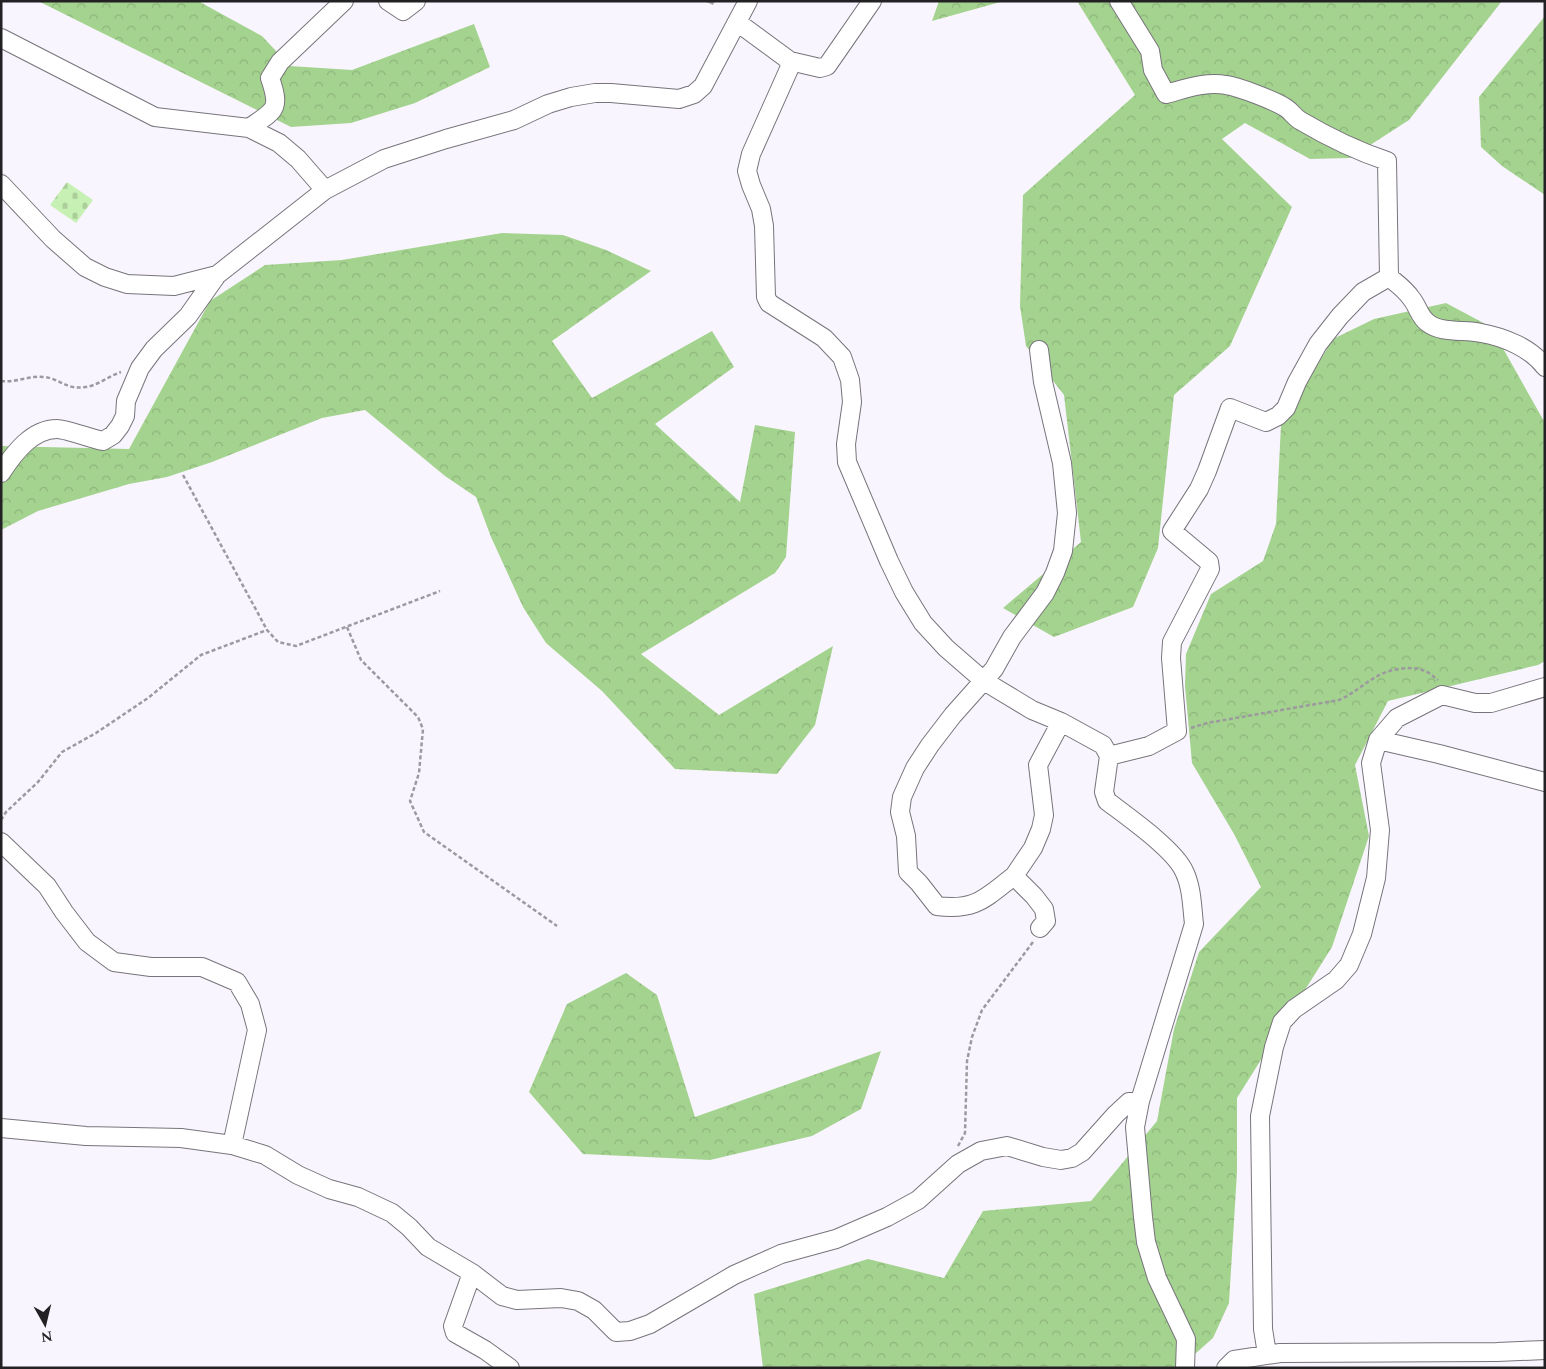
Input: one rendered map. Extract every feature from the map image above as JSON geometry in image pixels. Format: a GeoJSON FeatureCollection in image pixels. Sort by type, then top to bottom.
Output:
{"type":"FeatureCollection","features":[{"type":"Feature","properties":{"kind":"street"},"geometry":{"type":"LineString","coordinates":[[249,128],[270,113],[276,104],[270,78],[280,62],[344,1]]}},
{"type":"Feature","properties":{"kind":"street"},"geometry":{"type":"LineString","coordinates":[[388,1],[403,11],[416,1]]}},
{"type":"Feature","properties":{"kind":"street"},"geometry":{"type":"LineString","coordinates":[[1,473],[14,454],[38,433],[58,429],[103,441],[113,434],[125,416],[126,401],[140,368],[154,349],[188,316],[217,276],[324,190],[384,159],[514,120],[548,104],[571,97],[595,93],[611,93],[679,99],[694,94],[703,86],[748,1]]}},
{"type":"Feature","properties":{"kind":"street"},"geometry":{"type":"LineString","coordinates":[[738,22],[790,61],[820,68],[827,66],[872,1]]}},
{"type":"Feature","properties":{"kind":"street"},"geometry":{"type":"LineString","coordinates":[[1119,1],[1150,51],[1154,70],[1166,94],[1201,85],[1225,84],[1242,88],[1287,109],[1298,119],[1315,129],[1365,154],[1387,160],[1388,276],[1412,298],[1420,315],[1428,324],[1438,328],[1481,332],[1508,340],[1534,354],[1545,367]]}},
{"type":"Feature","properties":{"kind":"street"},"geometry":{"type":"LineString","coordinates":[[1,38],[155,117],[249,128],[279,143],[298,159],[324,190]]}},
{"type":"Feature","properties":{"kind":"street"},"geometry":{"type":"LineString","coordinates":[[790,61],[790,69],[751,154],[747,171],[761,209],[764,226],[766,298],[768,304],[824,338],[842,357],[850,380],[852,402],[846,444],[847,462],[904,592],[923,623],[946,648],[984,681],[1032,710],[1061,722],[1103,745],[1109,756],[1104,792],[1108,801],[1171,852],[1184,870],[1191,895],[1194,924],[1140,1101],[1136,1127],[1142,1216],[1146,1242],[1157,1278],[1186,1339],[1185,1368]]}},
{"type":"Feature","properties":{"kind":"street"},"geometry":{"type":"LineString","coordinates":[[1,184],[53,239],[86,268],[105,277],[127,284],[174,286],[217,276]]}},
{"type":"Feature","properties":{"kind":"street"},"geometry":{"type":"LineString","coordinates":[[1109,756],[1149,746],[1177,731],[1171,658],[1172,642],[1210,569],[1209,562],[1172,531],[1199,489],[1230,408],[1266,422],[1278,416],[1286,408],[1297,382],[1318,344],[1362,292],[1388,276]]}},
{"type":"Feature","properties":{"kind":"street"},"geometry":{"type":"LineString","coordinates":[[1039,350],[1043,382],[1062,463],[1067,513],[1064,551],[1045,594],[1012,637],[994,669],[930,745],[915,768],[902,796],[900,812],[906,836],[908,872],[919,882],[937,906],[954,908],[977,904],[1014,876],[1033,848],[1041,829],[1044,815],[1038,766],[1061,722]]}},
{"type":"Feature","properties":{"kind":"street"},"geometry":{"type":"LineString","coordinates":[[1267,1354],[1263,1330],[1260,1116],[1274,1047],[1282,1022],[1294,1009],[1336,980],[1349,965],[1362,934],[1376,878],[1380,830],[1371,763],[1378,740],[1397,718],[1442,695],[1475,703],[1490,702],[1545,688]]}},
{"type":"Feature","properties":{"kind":"street"},"geometry":{"type":"LineString","coordinates":[[1378,740],[1440,754],[1545,782]]}},
{"type":"Feature","properties":{"kind":"street"},"geometry":{"type":"LineString","coordinates":[[1,842],[47,886],[86,942],[114,962],[151,968],[202,967],[237,982],[250,1004],[257,1030],[232,1145]]}},
{"type":"Feature","properties":{"kind":"street"},"geometry":{"type":"LineString","coordinates":[[1014,876],[1044,909],[1046,921],[1040,928]]}},
{"type":"Feature","properties":{"kind":"street"},"geometry":{"type":"LineString","coordinates":[[1,1128],[86,1136],[181,1138],[232,1145],[265,1155],[298,1175],[329,1188],[358,1197],[392,1213],[428,1247],[472,1273],[502,1296],[517,1300],[561,1298],[578,1301],[594,1310],[616,1332],[630,1331],[650,1324],[743,1271],[781,1254],[836,1238],[887,1217],[918,1200],[947,1172],[981,1151],[1007,1146],[1043,1157],[1060,1160],[1072,1158],[1082,1152],[1116,1114],[1130,1102],[1140,1101]]}},
{"type":"Feature","properties":{"kind":"street"},"geometry":{"type":"LineString","coordinates":[[472,1273],[453,1326],[455,1334],[485,1350],[510,1368]]}},
{"type":"Feature","properties":{"kind":"street"},"geometry":{"type":"LineString","coordinates":[[1226,1368],[1234,1360],[1267,1354],[1545,1350]]}},
{"type":"Feature","properties":{"kind":"path"},"geometry":{"type":"LineString","coordinates":[[1,381],[9,382],[46,377],[72,388],[88,387],[112,375],[140,368]]}},
{"type":"Feature","properties":{"kind":"path"},"geometry":{"type":"LineString","coordinates":[[184,475],[267,630],[278,642],[296,646],[440,591]]}},
{"type":"Feature","properties":{"kind":"path"},"geometry":{"type":"LineString","coordinates":[[347,627],[362,660],[418,717],[424,728],[419,774],[410,800],[424,832],[558,926]]}},
{"type":"Feature","properties":{"kind":"path"},"geometry":{"type":"LineString","coordinates":[[1,820],[6,812],[38,782],[62,752],[148,698],[201,655],[267,630]]}},
{"type":"Feature","properties":{"kind":"path"},"geometry":{"type":"LineString","coordinates":[[1177,731],[1207,723],[1339,700],[1352,695],[1376,677],[1388,671],[1410,668],[1424,670],[1438,680],[1442,695]]}},
{"type":"Feature","properties":{"kind":"path"},"geometry":{"type":"LineString","coordinates":[[947,1172],[965,1133],[967,1062],[972,1037],[982,1010],[1040,933],[1040,928]]}},
{"type":"Feature","properties":{"kind":"green space"},"geometry":{"type":"Polygon","coordinates":[[[38,1],[198,1],[262,36],[290,66],[352,70],[474,24],[490,67],[415,103],[351,123],[291,127],[38,1]]]}},
{"type":"Feature","properties":{"kind":"green space"},"geometry":{"type":"Polygon","coordinates":[[[939,1],[1004,1],[932,21],[939,1]]]}},
{"type":"Feature","properties":{"kind":"green space"},"geometry":{"type":"Polygon","coordinates":[[[1077,1],[1502,1],[1409,120],[1350,158],[1310,159],[1245,123],[1222,139],[1292,207],[1230,346],[1174,395],[1158,548],[1133,607],[1054,637],[1003,608],[1081,542],[1064,395],[1026,346],[1020,306],[1023,195],[1135,95],[1077,1]]]}},
{"type":"Feature","properties":{"kind":"green space"},"geometry":{"type":"Polygon","coordinates":[[[1545,16],[1545,195],[1502,166],[1481,147],[1479,97],[1545,16]]]}},
{"type":"Feature","properties":{"kind":"green space"},"geometry":{"type":"Polygon","coordinates":[[[67,182],[93,200],[76,223],[50,205],[67,182]]]}},
{"type":"Feature","properties":{"kind":"green space"},"geometry":{"type":"Polygon","coordinates":[[[502,233],[563,235],[606,250],[651,271],[552,341],[592,398],[712,331],[734,367],[655,424],[740,502],[755,425],[795,432],[786,557],[775,573],[641,654],[719,715],[833,646],[815,725],[777,774],[675,769],[602,691],[546,643],[523,607],[491,537],[476,497],[445,476],[365,410],[322,418],[212,462],[167,477],[129,484],[38,511],[1,530],[1,446],[129,449],[210,301],[265,265],[342,260],[502,233]]]}},
{"type":"Feature","properties":{"kind":"green space"},"geometry":{"type":"Polygon","coordinates":[[[1446,303],[1491,327],[1545,423],[1545,661],[1538,665],[1388,701],[1355,765],[1369,836],[1332,947],[1237,1098],[1237,1172],[1229,1303],[1213,1338],[1179,1368],[763,1368],[754,1294],[868,1259],[944,1278],[983,1211],[1091,1201],[1157,1121],[1174,1029],[1199,952],[1261,887],[1234,834],[1192,763],[1185,686],[1186,654],[1211,594],[1263,561],[1276,524],[1281,425],[1333,339],[1374,319],[1446,303]]]}},
{"type":"Feature","properties":{"kind":"green space"},"geometry":{"type":"Polygon","coordinates":[[[626,973],[657,995],[695,1117],[881,1051],[861,1109],[812,1136],[710,1160],[583,1154],[529,1092],[567,1004],[626,973]]]}}]}
